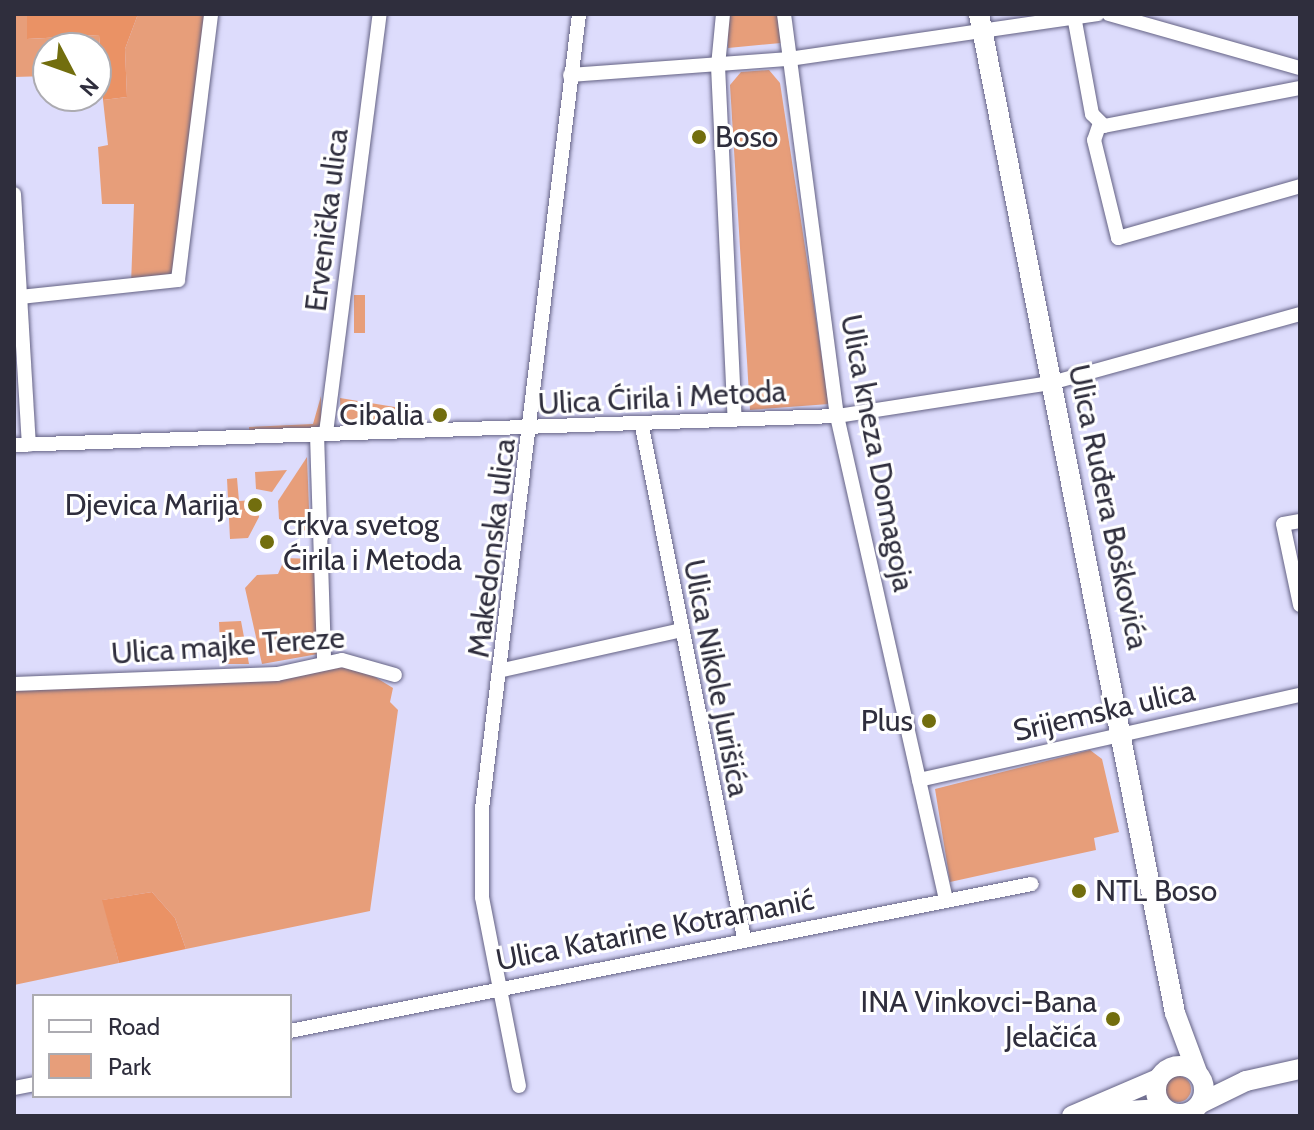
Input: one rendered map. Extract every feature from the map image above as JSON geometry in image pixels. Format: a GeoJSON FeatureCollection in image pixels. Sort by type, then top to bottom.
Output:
{"type":"FeatureCollection","features":[{"type":"Feature","properties":{"kind":"main road","name":"Ulica Ruđera Boškovića"},"geometry":{"type":"LineString","coordinates":[[980,22],[1051,383],[1125,731],[1175,1013],[1199,1076]]}},
{"type":"Feature","properties":{"kind":"main road","name":"Ulica Ruđera Boškovića"},"geometry":{"type":"LineString","coordinates":[[1160,1076],[1175,1013]]}},
{"type":"Feature","properties":{"kind":"main road"},"geometry":{"type":"LineString","coordinates":[[1078,1115],[1175,1066],[1199,1076],[1246,1081]]}},
{"type":"Feature","properties":{"kind":"main road"},"geometry":{"type":"LineString","coordinates":[[1078,1115],[1164,1109],[1192,1111],[1246,1081],[1300,1069]]}},
{"type":"Feature","properties":{"kind":"main road"},"geometry":{"type":"LineString","coordinates":[[1160,1076],[1164,1109]]}},
{"type":"Feature","properties":{"kind":"main road"},"geometry":{"type":"LineString","coordinates":[[1192,1111],[1199,1076]]}},
{"type":"Feature","properties":{"kind":"street"},"geometry":{"type":"LineString","coordinates":[[20,297],[178,280],[211,14]]}},
{"type":"Feature","properties":{"kind":"street","name":"Ervenička ulica"},"geometry":{"type":"LineString","coordinates":[[324,662],[322,434],[380,14]]}},
{"type":"Feature","properties":{"kind":"street","name":"Makedonska ulica"},"geometry":{"type":"LineString","coordinates":[[519,1086],[482,897],[482,809],[503,670],[579,14]]}},
{"type":"Feature","properties":{"kind":"street"},"geometry":{"type":"LineString","coordinates":[[723,14],[718,66],[735,420]]}},
{"type":"Feature","properties":{"kind":"street","name":"Ulica kneza Domagoja"},"geometry":{"type":"LineString","coordinates":[[784,14],[837,416],[946,898]]}},
{"type":"Feature","properties":{"kind":"street"},"geometry":{"type":"LineString","coordinates":[[570,75],[789,59],[980,22],[1098,14]]}},
{"type":"Feature","properties":{"kind":"street"},"geometry":{"type":"LineString","coordinates":[[1109,14],[1300,68]]}},
{"type":"Feature","properties":{"kind":"street"},"geometry":{"type":"LineString","coordinates":[[1074,16],[1092,114],[1100,123],[1121,126],[1300,88]]}},
{"type":"Feature","properties":{"kind":"street"},"geometry":{"type":"LineString","coordinates":[[1100,123],[1094,140],[1118,238],[1300,186]]}},
{"type":"Feature","properties":{"kind":"street"},"geometry":{"type":"LineString","coordinates":[[14,194],[20,297],[22,445]]}},
{"type":"Feature","properties":{"kind":"street","name":"Ulica Ćirila i Metoda"},"geometry":{"type":"LineString","coordinates":[[22,445],[642,427],[837,416],[1051,383],[1300,314]]}},
{"type":"Feature","properties":{"kind":"street","name":"Ulica Nikole Jurišića"},"geometry":{"type":"LineString","coordinates":[[642,427],[678,631],[744,938]]}},
{"type":"Feature","properties":{"kind":"street"},"geometry":{"type":"LineString","coordinates":[[1300,521],[1283,524],[1300,605]]}},
{"type":"Feature","properties":{"kind":"street"},"geometry":{"type":"LineString","coordinates":[[503,670],[678,631]]}},
{"type":"Feature","properties":{"kind":"street","name":"Ulica majke Tereze"},"geometry":{"type":"LineString","coordinates":[[14,684],[277,674],[324,662],[357,662],[395,675]]}},
{"type":"Feature","properties":{"kind":"street","name":"Srijemska ulica"},"geometry":{"type":"LineString","coordinates":[[919,780],[1125,731],[1300,695]]}},
{"type":"Feature","properties":{"kind":"street","name":"Ulica Katarine Kotramanić"},"geometry":{"type":"LineString","coordinates":[[292,1031],[744,938],[1032,884]]}},
{"type":"Feature","properties":{"kind":"green space"},"geometry":{"type":"Polygon","coordinates":[[[14,14],[27,14],[28,39],[32,39],[32,76],[14,77],[14,14]]]}},
{"type":"Feature","properties":{"kind":"green space"},"geometry":{"type":"Polygon","coordinates":[[[138,14],[205,14],[173,277],[131,284],[134,204],[102,204],[98,147],[108,145],[104,112],[112,112],[112,99],[127,97],[125,49],[138,14]]]}},
{"type":"Feature","properties":{"kind":"green space"},"geometry":{"type":"Polygon","coordinates":[[[728,14],[778,14],[781,43],[728,48],[728,14]]]}},
{"type":"Feature","properties":{"kind":"green space"},"geometry":{"type":"Polygon","coordinates":[[[769,70],[780,83],[829,404],[750,410],[730,85],[741,72],[769,70]]]}},
{"type":"Feature","properties":{"kind":"green space"},"geometry":{"type":"Polygon","coordinates":[[[354,295],[365,295],[365,333],[354,333],[354,295]]]}},
{"type":"Feature","properties":{"kind":"green space"},"geometry":{"type":"Polygon","coordinates":[[[321,396],[321,427],[249,433],[249,427],[313,424],[321,396]]]}},
{"type":"Feature","properties":{"kind":"green space"},"geometry":{"type":"Polygon","coordinates":[[[340,398],[413,410],[412,421],[341,421],[340,398]]]}},
{"type":"Feature","properties":{"kind":"green space"},"geometry":{"type":"Polygon","coordinates":[[[307,457],[310,533],[279,519],[278,501],[307,457]]]}},
{"type":"Feature","properties":{"kind":"green space"},"geometry":{"type":"Polygon","coordinates":[[[287,470],[272,492],[256,489],[255,472],[287,470]]]}},
{"type":"Feature","properties":{"kind":"green space"},"geometry":{"type":"Polygon","coordinates":[[[237,478],[239,501],[257,500],[259,517],[248,538],[230,539],[227,479],[237,478]]]}},
{"type":"Feature","properties":{"kind":"green space"},"geometry":{"type":"Polygon","coordinates":[[[285,558],[315,559],[318,654],[262,664],[245,588],[257,575],[278,574],[285,558]]]}},
{"type":"Feature","properties":{"kind":"green space"},"geometry":{"type":"Polygon","coordinates":[[[241,621],[249,664],[221,664],[219,622],[241,621]]]}},
{"type":"Feature","properties":{"kind":"green space"},"geometry":{"type":"Polygon","coordinates":[[[332,666],[362,669],[393,688],[390,702],[398,710],[370,911],[186,949],[175,918],[152,892],[103,900],[119,963],[14,985],[14,690],[332,666]]]}},
{"type":"Feature","properties":{"kind":"green space"},"geometry":{"type":"Polygon","coordinates":[[[1090,750],[1102,759],[1119,832],[1094,838],[1096,850],[950,882],[935,789],[1090,750]]]}},
{"type":"Feature","properties":{"kind":"green space"},"geometry":{"type":"Polygon","coordinates":[[[1178,1076],[1187,1080],[1191,1089],[1187,1098],[1178,1102],[1169,1098],[1165,1089],[1169,1080],[1178,1076]]]}},
{"type":"Feature","properties":{"kind":"shaded area"},"geometry":{"type":"Polygon","coordinates":[[[27,14],[138,14],[125,49],[127,97],[112,99],[112,32],[32,32],[32,39],[27,39],[27,14]]]}},
{"type":"Feature","properties":{"kind":"shaded area"},"geometry":{"type":"Polygon","coordinates":[[[152,892],[175,918],[186,949],[119,963],[102,900],[152,892]]]}},
{"type":"Feature","properties":{"kind":"place","name":"Boso"},"geometry":{"type":"Point","coordinates":[699,137]}},
{"type":"Feature","properties":{"kind":"place","name":"Cibalia"},"geometry":{"type":"Point","coordinates":[440,415]}},
{"type":"Feature","properties":{"kind":"place","name":"Djevica Marija"},"geometry":{"type":"Point","coordinates":[255,505]}},
{"type":"Feature","properties":{"kind":"place","name":"crkva svetog Ćirila i Metoda"},"geometry":{"type":"Point","coordinates":[267,542]}},
{"type":"Feature","properties":{"kind":"place","name":"Plus"},"geometry":{"type":"Point","coordinates":[929,721]}},
{"type":"Feature","properties":{"kind":"place","name":"NTL Boso"},"geometry":{"type":"Point","coordinates":[1079,891]}},
{"type":"Feature","properties":{"kind":"place","name":"INA Vinkovci-Bana Jelačića"},"geometry":{"type":"Point","coordinates":[1113,1019]}}]}
